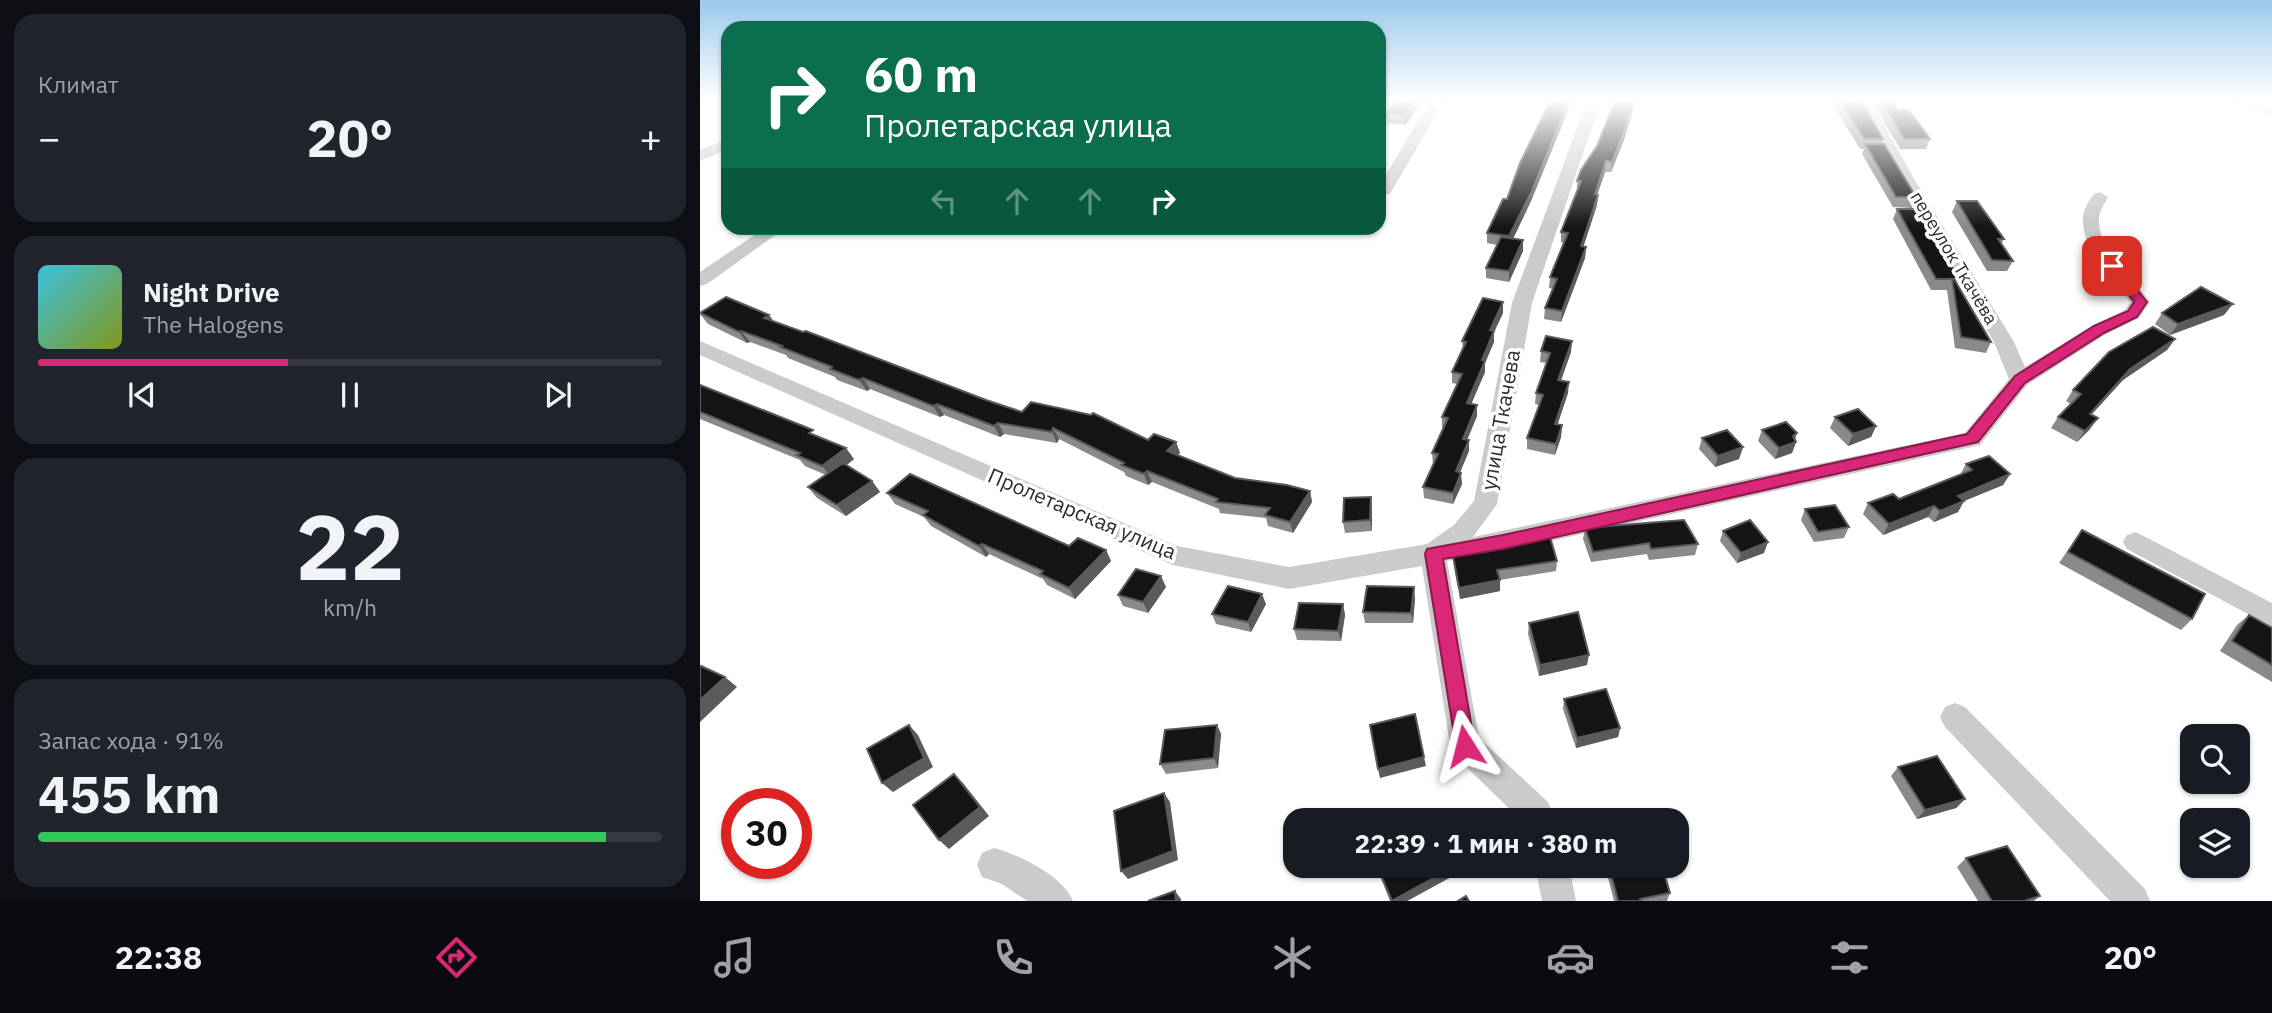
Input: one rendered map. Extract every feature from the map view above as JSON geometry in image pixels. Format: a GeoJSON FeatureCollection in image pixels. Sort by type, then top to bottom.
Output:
{"type":"FeatureCollection","features":[{"type":"Feature","properties":{"kind":"street"},"geometry":{"type":"LineString","coordinates":[[1386,188],[1412,143]]}},
{"type":"Feature","properties":{"kind":"street","name":"улица Ткачева"},"geometry":{"type":"LineString","coordinates":[[1433,554],[1463,532],[1485,504],[1522,303],[1579,143]]}},
{"type":"Feature","properties":{"kind":"street","name":"переулок Ткачёва"},"geometry":{"type":"LineString","coordinates":[[1887,143],[2004,342],[2020,380]]}},
{"type":"Feature","properties":{"kind":"street"},"geometry":{"type":"LineString","coordinates":[[700,156],[721,147]]}},
{"type":"Feature","properties":{"kind":"street","name":"Пролетарская улица"},"geometry":{"type":"LineString","coordinates":[[700,347],[1173,555],[1289,578],[1503,542],[1972,439],[2020,380],[2099,330],[2133,314],[2140,302],[2112,266],[2094,236],[2091,216],[2100,197]]}},
{"type":"Feature","properties":{"kind":"street"},"geometry":{"type":"LineString","coordinates":[[700,280],[766,235]]}},
{"type":"Feature","properties":{"kind":"street"},"geometry":{"type":"LineString","coordinates":[[2136,542],[2272,616]]}},
{"type":"Feature","properties":{"kind":"street"},"geometry":{"type":"LineString","coordinates":[[1433,554],[1465,746],[1532,808]]}},
{"type":"Feature","properties":{"kind":"street"},"geometry":{"type":"LineString","coordinates":[[1955,717],[2133,901]]}},
{"type":"Feature","properties":{"kind":"street"},"geometry":{"type":"LineString","coordinates":[[994,865],[1010,869],[1056,901]]}},
{"type":"Feature","properties":{"kind":"street"},"geometry":{"type":"LineString","coordinates":[[1554,878],[1559,901]]}},
{"type":"Feature","properties":{"kind":"building"},"geometry":{"type":"Polygon","coordinates":[[[1530,143],[1552,143],[1532,191],[1509,236],[1487,233],[1503,199],[1507,199],[1530,143]]]}},
{"type":"Feature","properties":{"kind":"building"},"geometry":{"type":"Polygon","coordinates":[[[1598,143],[1620,143],[1612,162],[1606,161],[1581,246],[1586,247],[1562,311],[1545,308],[1557,279],[1550,277],[1568,233],[1561,232],[1581,181],[1577,181],[1598,143]]]}},
{"type":"Feature","properties":{"kind":"building"},"geometry":{"type":"Polygon","coordinates":[[[1865,144],[1884,144],[1916,197],[1896,197],[1865,144]]]}},
{"type":"Feature","properties":{"kind":"building"},"geometry":{"type":"Polygon","coordinates":[[[1957,201],[1977,201],[2004,239],[1998,239],[2013,261],[1992,260],[1957,201]]]}},
{"type":"Feature","properties":{"kind":"building"},"geometry":{"type":"Polygon","coordinates":[[[1897,209],[1919,209],[1959,279],[1954,279],[1991,342],[1961,337],[1952,279],[1936,279],[1897,209]]]}},
{"type":"Feature","properties":{"kind":"building"},"geometry":{"type":"Polygon","coordinates":[[[1501,237],[1523,240],[1509,271],[1486,268],[1501,237]]]}},
{"type":"Feature","properties":{"kind":"building"},"geometry":{"type":"Polygon","coordinates":[[[2201,287],[2233,304],[2178,324],[2162,313],[2201,287]]]}},
{"type":"Feature","properties":{"kind":"building"},"geometry":{"type":"Polygon","coordinates":[[[726,297],[769,315],[764,318],[806,331],[1022,412],[1031,402],[1091,415],[1093,413],[1148,440],[1154,434],[1176,442],[1167,451],[1235,478],[1310,491],[1290,522],[1265,515],[1270,508],[1216,502],[1218,499],[1147,471],[1144,474],[1121,465],[1124,463],[1053,428],[1052,432],[998,423],[994,426],[937,404],[933,406],[863,378],[859,380],[830,369],[832,367],[739,332],[700,313],[726,297]]]}},
{"type":"Feature","properties":{"kind":"building"},"geometry":{"type":"Polygon","coordinates":[[[1483,298],[1503,302],[1490,330],[1494,331],[1482,360],[1485,361],[1467,403],[1477,405],[1463,439],[1469,440],[1456,471],[1461,473],[1453,493],[1423,487],[1438,454],[1432,453],[1448,418],[1442,417],[1462,374],[1452,372],[1466,342],[1462,341],[1483,298]]]}},
{"type":"Feature","properties":{"kind":"building"},"geometry":{"type":"Polygon","coordinates":[[[2153,327],[2175,339],[2130,369],[2090,414],[2098,418],[2085,431],[2058,417],[2081,394],[2073,390],[2109,352],[2153,327]]]}},
{"type":"Feature","properties":{"kind":"building"},"geometry":{"type":"Polygon","coordinates":[[[1546,336],[1572,341],[1558,380],[1569,382],[1555,424],[1562,425],[1556,444],[1527,438],[1543,395],[1536,393],[1550,353],[1541,351],[1546,336]]]}},
{"type":"Feature","properties":{"kind":"building"},"geometry":{"type":"Polygon","coordinates":[[[700,385],[813,430],[809,433],[846,448],[822,466],[796,455],[800,453],[700,412],[700,385]]]}},
{"type":"Feature","properties":{"kind":"building"},"geometry":{"type":"Polygon","coordinates":[[[1858,409],[1876,426],[1853,434],[1835,417],[1858,409]]]}},
{"type":"Feature","properties":{"kind":"building"},"geometry":{"type":"Polygon","coordinates":[[[1786,422],[1797,433],[1793,436],[1796,442],[1779,448],[1762,430],[1786,422]]]}},
{"type":"Feature","properties":{"kind":"building"},"geometry":{"type":"Polygon","coordinates":[[[1727,430],[1743,447],[1718,456],[1702,438],[1727,430]]]}},
{"type":"Feature","properties":{"kind":"building"},"geometry":{"type":"Polygon","coordinates":[[[1989,456],[2010,474],[1958,496],[1964,501],[1940,511],[1934,506],[1889,524],[1868,503],[1893,494],[1899,499],[1972,470],[1966,464],[1989,456]]]}},
{"type":"Feature","properties":{"kind":"building"},"geometry":{"type":"Polygon","coordinates":[[[843,463],[872,481],[837,505],[808,487],[843,463]]]}},
{"type":"Feature","properties":{"kind":"building"},"geometry":{"type":"Polygon","coordinates":[[[910,474],[1069,546],[1078,538],[1106,550],[1069,588],[1040,574],[1043,571],[982,544],[979,546],[923,515],[928,511],[887,493],[910,474]]]}},
{"type":"Feature","properties":{"kind":"building"},"geometry":{"type":"Polygon","coordinates":[[[1371,497],[1370,520],[1343,522],[1344,498],[1371,497]]]}},
{"type":"Feature","properties":{"kind":"building"},"geometry":{"type":"Polygon","coordinates":[[[1835,505],[1849,527],[1818,532],[1805,509],[1835,505]]]}},
{"type":"Feature","properties":{"kind":"building"},"geometry":{"type":"Polygon","coordinates":[[[1684,520],[1698,544],[1651,549],[1649,543],[1593,552],[1585,528],[1684,520]]]}},
{"type":"Feature","properties":{"kind":"building"},"geometry":{"type":"Polygon","coordinates":[[[1750,520],[1768,542],[1741,553],[1723,531],[1750,520]]]}},
{"type":"Feature","properties":{"kind":"building"},"geometry":{"type":"Polygon","coordinates":[[[2082,530],[2205,594],[2192,619],[2068,552],[2082,530]]]}},
{"type":"Feature","properties":{"kind":"building"},"geometry":{"type":"Polygon","coordinates":[[[1550,537],[1557,561],[1497,570],[1500,580],[1459,588],[1453,556],[1550,537]]]}},
{"type":"Feature","properties":{"kind":"building"},"geometry":{"type":"Polygon","coordinates":[[[1136,569],[1161,576],[1143,602],[1118,595],[1136,569]]]}},
{"type":"Feature","properties":{"kind":"building"},"geometry":{"type":"Polygon","coordinates":[[[1228,586],[1262,594],[1248,622],[1212,614],[1228,586]]]}},
{"type":"Feature","properties":{"kind":"building"},"geometry":{"type":"Polygon","coordinates":[[[1367,586],[1414,587],[1411,613],[1363,612],[1367,586]]]}},
{"type":"Feature","properties":{"kind":"building"},"geometry":{"type":"Polygon","coordinates":[[[1299,603],[1343,604],[1338,631],[1294,629],[1299,603]]]}},
{"type":"Feature","properties":{"kind":"building"},"geometry":{"type":"Polygon","coordinates":[[[1578,612],[1589,655],[1540,665],[1529,623],[1578,612]]]}},
{"type":"Feature","properties":{"kind":"building"},"geometry":{"type":"Polygon","coordinates":[[[2249,615],[2272,628],[2272,665],[2232,641],[2249,615]]]}},
{"type":"Feature","properties":{"kind":"building"},"geometry":{"type":"Polygon","coordinates":[[[700,667],[725,677],[700,700],[700,667]]]}},
{"type":"Feature","properties":{"kind":"building"},"geometry":{"type":"Polygon","coordinates":[[[1606,689],[1620,728],[1577,738],[1564,699],[1606,689]]]}},
{"type":"Feature","properties":{"kind":"building"},"geometry":{"type":"Polygon","coordinates":[[[1415,714],[1424,757],[1378,769],[1370,725],[1415,714]]]}},
{"type":"Feature","properties":{"kind":"building"},"geometry":{"type":"Polygon","coordinates":[[[909,725],[924,758],[882,783],[867,749],[909,725]]]}},
{"type":"Feature","properties":{"kind":"building"},"geometry":{"type":"Polygon","coordinates":[[[1217,725],[1214,758],[1160,764],[1165,730],[1217,725]]]}},
{"type":"Feature","properties":{"kind":"building"},"geometry":{"type":"Polygon","coordinates":[[[1937,756],[1965,799],[1925,810],[1898,767],[1937,756]]]}},
{"type":"Feature","properties":{"kind":"building"},"geometry":{"type":"Polygon","coordinates":[[[954,774],[980,807],[939,840],[913,805],[954,774]]]}},
{"type":"Feature","properties":{"kind":"building"},"geometry":{"type":"Polygon","coordinates":[[[1164,793],[1173,851],[1121,871],[1114,811],[1164,793]]]}},
{"type":"Feature","properties":{"kind":"building"},"geometry":{"type":"Polygon","coordinates":[[[2007,846],[2040,896],[2024,901],[1992,901],[1966,858],[2007,846]]]}},
{"type":"Feature","properties":{"kind":"building"},"geometry":{"type":"Polygon","coordinates":[[[1382,878],[1434,878],[1392,901],[1382,878]]]}},
{"type":"Feature","properties":{"kind":"building"},"geometry":{"type":"Polygon","coordinates":[[[1612,878],[1666,878],[1670,893],[1640,899],[1641,901],[1618,901],[1612,878]]]}},
{"type":"Feature","properties":{"kind":"building"},"geometry":{"type":"Polygon","coordinates":[[[1175,891],[1176,901],[1148,901],[1175,891]]]}},
{"type":"Feature","properties":{"kind":"route"},"geometry":{"type":"LineString","coordinates":[[1465,746],[1433,554],[1503,542],[1972,439],[2020,380],[2099,330],[2133,314],[2140,302],[2112,266]]}}]}
